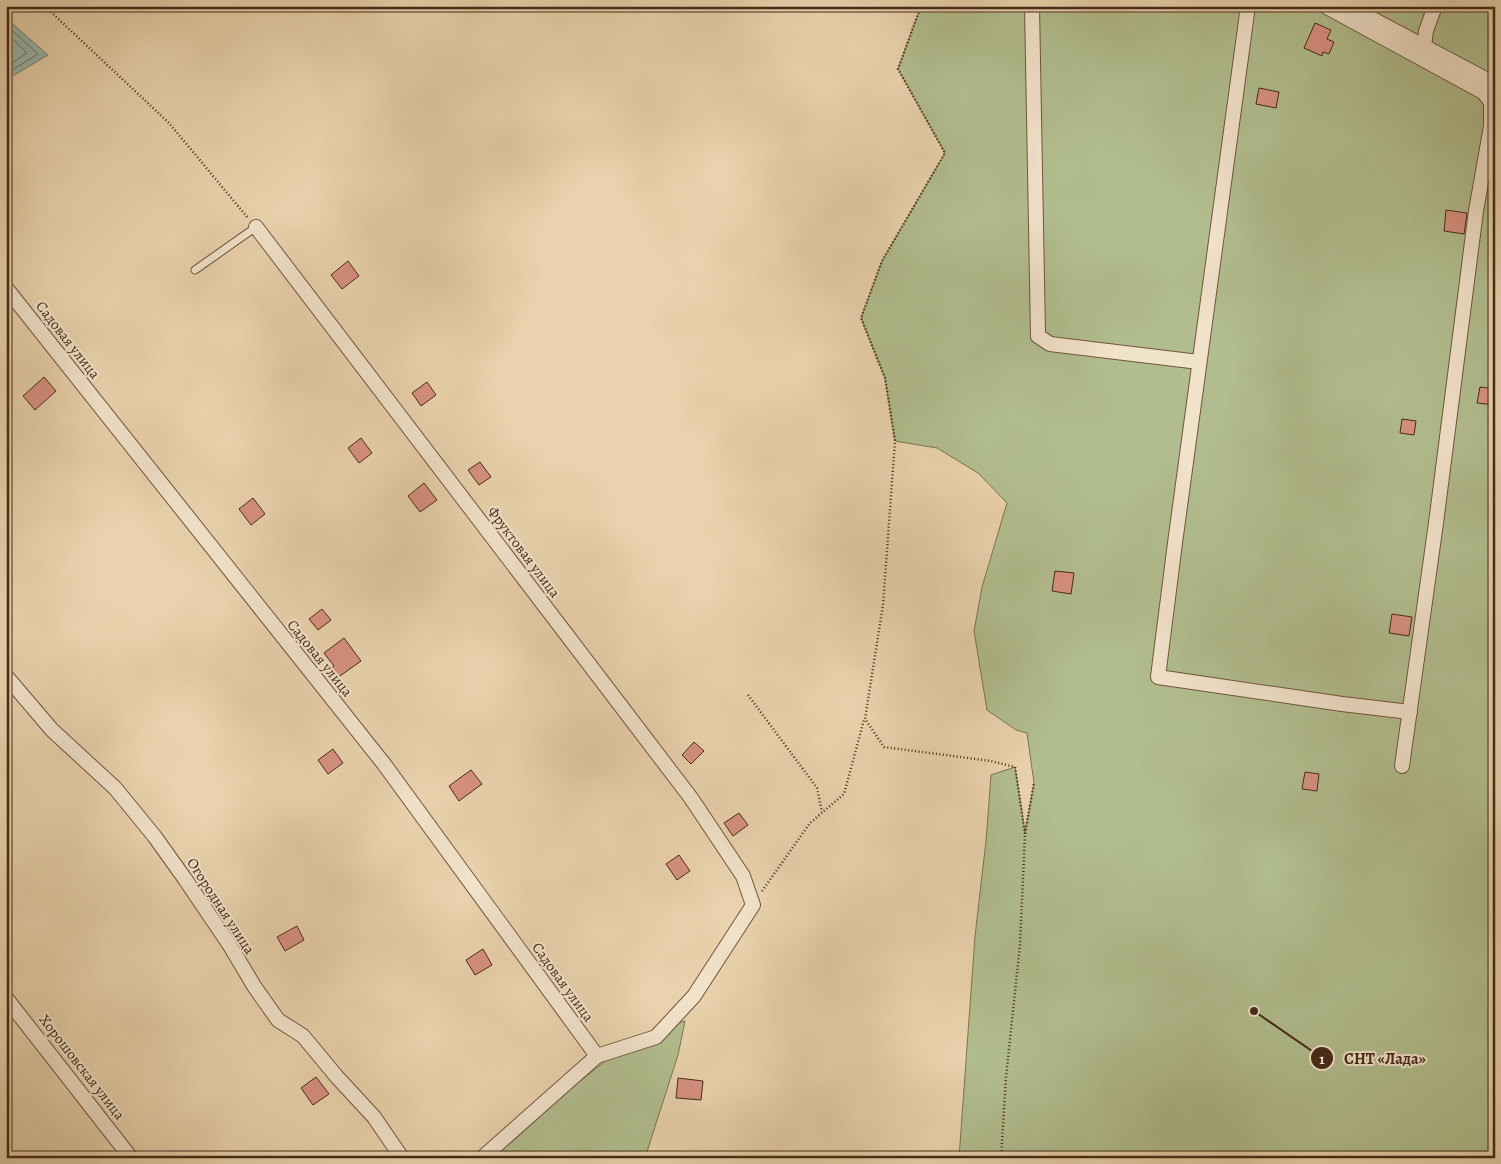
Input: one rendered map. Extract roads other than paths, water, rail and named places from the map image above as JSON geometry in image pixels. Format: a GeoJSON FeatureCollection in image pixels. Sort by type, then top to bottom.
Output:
{"type":"FeatureCollection","features":[{"type":"Feature","properties":{"kind":"street"},"geometry":{"type":"LineString","coordinates":[[1032,6],[1038,336],[1050,344],[1199,362]]}},
{"type":"Feature","properties":{"kind":"street"},"geometry":{"type":"LineString","coordinates":[[1248,6],[1158,678],[1410,712]]}},
{"type":"Feature","properties":{"kind":"street"},"geometry":{"type":"LineString","coordinates":[[1325,6],[1483,92],[1491,102],[1491,126],[1476,211],[1402,766]]}},
{"type":"Feature","properties":{"kind":"street"},"geometry":{"type":"LineString","coordinates":[[1348,6],[1495,84]]}},
{"type":"Feature","properties":{"kind":"street"},"geometry":{"type":"LineString","coordinates":[[1424,47],[1426,31],[1436,6]]}},
{"type":"Feature","properties":{"kind":"street","name":"Фруктовая улица"},"geometry":{"type":"LineString","coordinates":[[256,227],[691,798],[742,876],[753,905],[694,996],[656,1037],[597,1056]]}},
{"type":"Feature","properties":{"kind":"street","name":"Садовая улица"},"geometry":{"type":"LineString","coordinates":[[6,288],[384,764],[597,1056]]}},
{"type":"Feature","properties":{"kind":"street","name":"Огородная улица"},"geometry":{"type":"LineString","coordinates":[[6,676],[52,730],[115,788],[156,837],[278,1020],[303,1036],[374,1117],[402,1158]]}},
{"type":"Feature","properties":{"kind":"street","name":"Хорошовская улица"},"geometry":{"type":"LineString","coordinates":[[6,998],[131,1158]]}},
{"type":"Feature","properties":{"kind":"street"},"geometry":{"type":"LineString","coordinates":[[482,1158],[597,1056]]}},
{"type":"Feature","properties":{"kind":"lane"},"geometry":{"type":"LineString","coordinates":[[195,270],[256,227]]}},
{"type":"Feature","properties":{"kind":"water"},"geometry":{"type":"Polygon","coordinates":[[[6,18],[48,55],[6,80],[6,18]]]}},
{"type":"Feature","properties":{"kind":"place","name":"СНТ «Лада»"},"geometry":{"type":"Point","coordinates":[1254,1011]}}]}
